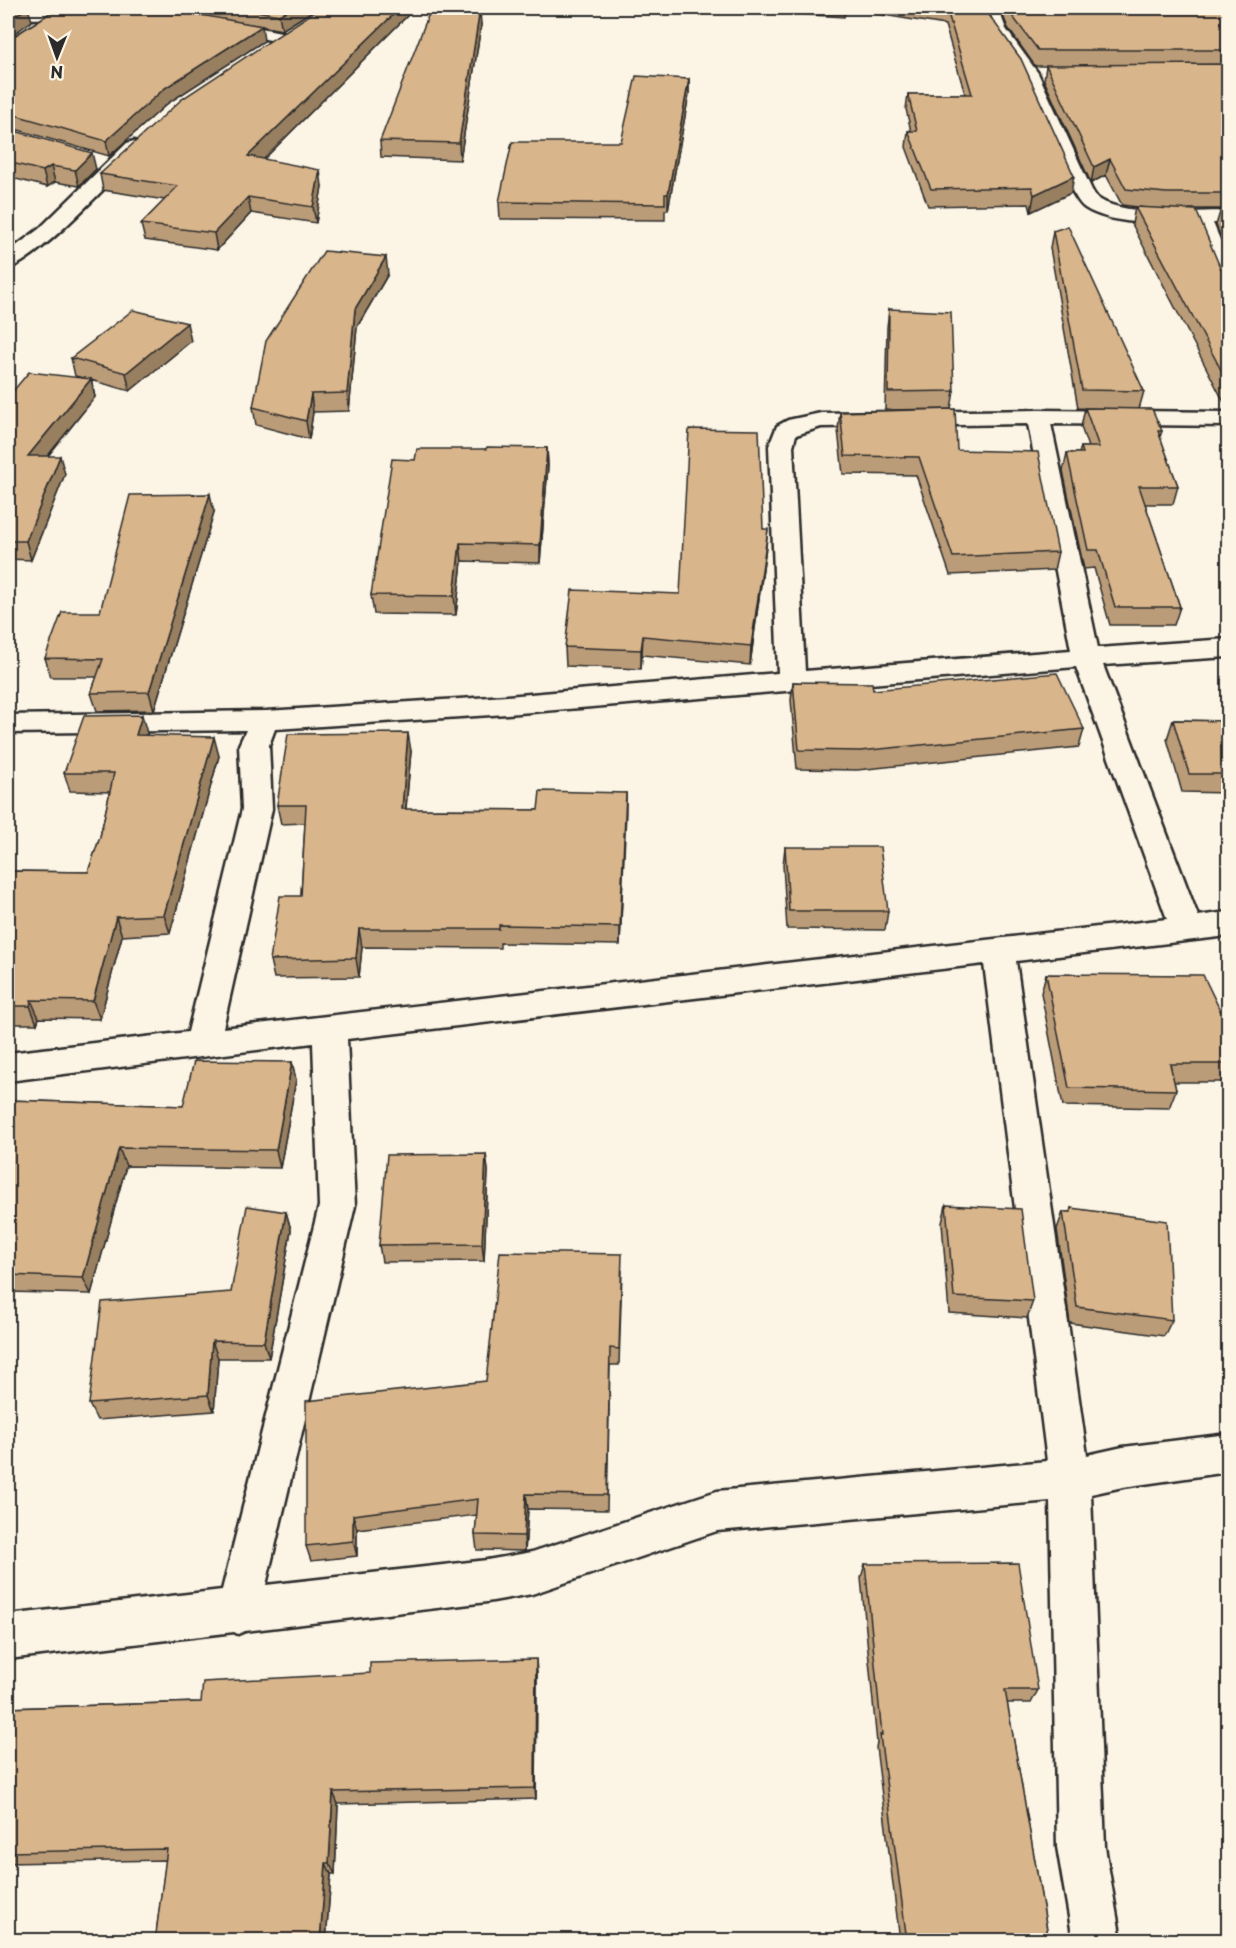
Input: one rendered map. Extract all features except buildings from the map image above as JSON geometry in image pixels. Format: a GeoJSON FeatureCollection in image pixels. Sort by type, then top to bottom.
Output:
{"type":"FeatureCollection","features":[{"type":"Feature","properties":{"kind":"street"},"geometry":{"type":"LineString","coordinates":[[990,8],[998,29],[1029,73],[1081,189],[1092,204],[1117,213],[1201,218],[1228,217]]}},
{"type":"Feature","properties":{"kind":"street"},"geometry":{"type":"LineString","coordinates":[[8,11],[18,14],[114,11]]}},
{"type":"Feature","properties":{"kind":"street"},"geometry":{"type":"LineString","coordinates":[[37,28],[63,11]]}},
{"type":"Feature","properties":{"kind":"street"},"geometry":{"type":"LineString","coordinates":[[209,22],[286,38]]}},
{"type":"Feature","properties":{"kind":"street"},"geometry":{"type":"LineString","coordinates":[[267,50],[304,26]]}},
{"type":"Feature","properties":{"kind":"street"},"geometry":{"type":"LineString","coordinates":[[1029,73],[1052,73]]}},
{"type":"Feature","properties":{"kind":"street"},"geometry":{"type":"LineString","coordinates":[[8,262],[46,233],[144,138]]}},
{"type":"Feature","properties":{"kind":"street"},"geometry":{"type":"LineString","coordinates":[[92,160],[113,166]]}},
{"type":"Feature","properties":{"kind":"street"},"geometry":{"type":"LineString","coordinates":[[1201,218],[1228,283]]}},
{"type":"Feature","properties":{"kind":"street"},"geometry":{"type":"LineString","coordinates":[[792,682],[781,446],[785,432],[796,425],[821,420],[1038,417],[1228,419]]}},
{"type":"Feature","properties":{"kind":"street"},"geometry":{"type":"LineString","coordinates":[[1038,417],[1086,656],[1186,927]]}},
{"type":"Feature","properties":{"kind":"street"},"geometry":{"type":"LineString","coordinates":[[8,724],[264,721],[644,695],[1086,656],[1228,648]]}},
{"type":"Feature","properties":{"kind":"street"},"geometry":{"type":"LineString","coordinates":[[202,1044],[256,809],[254,745],[264,721]]}},
{"type":"Feature","properties":{"kind":"street"},"geometry":{"type":"LineString","coordinates":[[8,1067],[998,949],[1228,924]]}},
{"type":"Feature","properties":{"kind":"street"},"geometry":{"type":"LineString","coordinates":[[998,949],[1070,1479],[1081,1847],[1096,1941]]}},
{"type":"Feature","properties":{"kind":"street"},"geometry":{"type":"LineString","coordinates":[[238,1611],[336,1206],[329,1028]]}},
{"type":"Feature","properties":{"kind":"street"},"geometry":{"type":"LineString","coordinates":[[8,1637],[487,1581],[532,1573],[717,1511],[1070,1479],[1124,1467],[1228,1453]]}}]}
